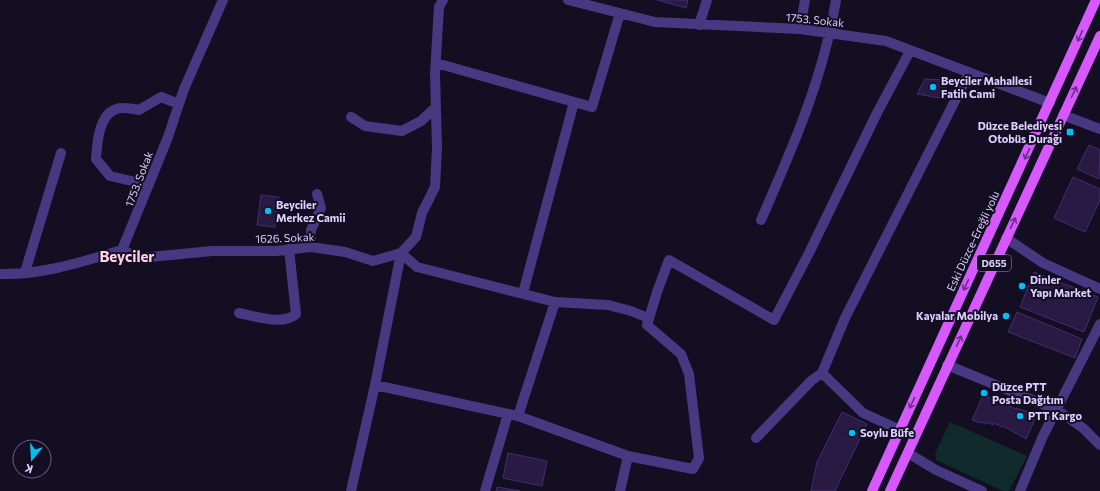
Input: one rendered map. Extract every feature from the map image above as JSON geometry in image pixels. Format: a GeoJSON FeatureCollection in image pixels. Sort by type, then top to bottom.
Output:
{"type":"FeatureCollection","features":[{"type":"Feature","properties":{"kind":"main road","name":"Eski Düzce-Ereğli yolu"},"geometry":{"type":"LineString","coordinates":[[872,491],[1050,104],[1096,0]]}},
{"type":"Feature","properties":{"kind":"main road","name":"D655"},"geometry":{"type":"LineString","coordinates":[[890,491],[1063,115],[1097,48],[1100,36]]}},
{"type":"Feature","properties":{"kind":"street","name":"1753. Sokak"},"geometry":{"type":"LineString","coordinates":[[122,250],[150,184],[179,104],[223,0]]}},
{"type":"Feature","properties":{"kind":"street"},"geometry":{"type":"LineString","coordinates":[[351,491],[375,386],[401,253],[416,237],[422,213],[435,187],[437,148],[435,108],[436,63],[439,8],[443,0]]}},
{"type":"Feature","properties":{"kind":"street","name":"1753. Sokak"},"geometry":{"type":"LineString","coordinates":[[568,0],[655,22],[800,29],[886,41],[1050,104]]}},
{"type":"Feature","properties":{"kind":"street"},"geometry":{"type":"LineString","coordinates":[[699,25],[707,0]]}},
{"type":"Feature","properties":{"kind":"street"},"geometry":{"type":"LineString","coordinates":[[800,29],[805,0]]}},
{"type":"Feature","properties":{"kind":"street"},"geometry":{"type":"LineString","coordinates":[[761,220],[809,106],[831,34],[836,0]]}},
{"type":"Feature","properties":{"kind":"street"},"geometry":{"type":"LineString","coordinates":[[436,63],[592,107],[620,13]]}},
{"type":"Feature","properties":{"kind":"street"},"geometry":{"type":"LineString","coordinates":[[375,386],[513,415],[628,456],[693,469],[699,458],[689,374],[681,354],[647,325],[648,318],[670,260],[774,320],[809,253],[877,112],[910,51]]}},
{"type":"Feature","properties":{"kind":"street"},"geometry":{"type":"LineString","coordinates":[[756,438],[811,381],[822,373],[848,312],[969,73]]}},
{"type":"Feature","properties":{"kind":"street"},"geometry":{"type":"LineString","coordinates":[[150,184],[110,176],[96,159],[97,137],[108,114],[122,108],[139,110],[161,97],[179,104]]}},
{"type":"Feature","properties":{"kind":"street"},"geometry":{"type":"LineString","coordinates":[[523,293],[574,102]]}},
{"type":"Feature","properties":{"kind":"street"},"geometry":{"type":"LineString","coordinates":[[351,117],[365,126],[402,131],[421,121],[435,108]]}},
{"type":"Feature","properties":{"kind":"street"},"geometry":{"type":"LineString","coordinates":[[1063,115],[1100,129]]}},
{"type":"Feature","properties":{"kind":"street"},"geometry":{"type":"LineString","coordinates":[[25,272],[61,153]]}},
{"type":"Feature","properties":{"kind":"street"},"geometry":{"type":"LineString","coordinates":[[311,247],[311,230],[321,208],[317,194]]}},
{"type":"Feature","properties":{"kind":"street"},"geometry":{"type":"LineString","coordinates":[[1006,238],[1043,263],[1100,289]]}},
{"type":"Feature","properties":{"kind":"street","name":"1626. Sokak"},"geometry":{"type":"LineString","coordinates":[[122,250],[140,258],[212,251],[311,247],[345,252],[373,261],[401,253]]}},
{"type":"Feature","properties":{"kind":"street"},"geometry":{"type":"LineString","coordinates":[[239,313],[280,319],[292,318],[296,314],[289,249]]}},
{"type":"Feature","properties":{"kind":"street"},"geometry":{"type":"LineString","coordinates":[[0,274],[71,266],[122,250]]}},
{"type":"Feature","properties":{"kind":"street"},"geometry":{"type":"LineString","coordinates":[[401,253],[417,267],[555,302],[608,305],[631,311],[648,318]]}},
{"type":"Feature","properties":{"kind":"street"},"geometry":{"type":"LineString","coordinates":[[485,491],[555,302]]}},
{"type":"Feature","properties":{"kind":"street"},"geometry":{"type":"LineString","coordinates":[[1020,491],[1043,436],[1100,324]]}},
{"type":"Feature","properties":{"kind":"street"},"geometry":{"type":"LineString","coordinates":[[947,365],[1057,410],[1083,428],[1100,445]]}},
{"type":"Feature","properties":{"kind":"street"},"geometry":{"type":"LineString","coordinates":[[822,373],[863,413],[900,430]]}},
{"type":"Feature","properties":{"kind":"street"},"geometry":{"type":"LineString","coordinates":[[908,454],[936,470],[982,491]]}},
{"type":"Feature","properties":{"kind":"street"},"geometry":{"type":"LineString","coordinates":[[620,491],[628,456]]}},
{"type":"Feature","properties":{"kind":"green space"},"geometry":{"type":"Polygon","coordinates":[[[950,422],[1027,456],[1009,491],[1003,491],[936,460],[935,453],[950,422]]]}},
{"type":"Feature","properties":{"kind":"building"},"geometry":{"type":"Polygon","coordinates":[[[657,0],[688,0],[686,8],[657,0]]]}},
{"type":"Feature","properties":{"kind":"building","name":"Beyciler Mahallesi Fatih Cami"},"geometry":{"type":"Polygon","coordinates":[[[925,79],[946,80],[945,99],[917,94],[925,79]]]}},
{"type":"Feature","properties":{"kind":"building"},"geometry":{"type":"Polygon","coordinates":[[[1089,145],[1100,150],[1099,179],[1077,169],[1089,145]]]}},
{"type":"Feature","properties":{"kind":"building"},"geometry":{"type":"Polygon","coordinates":[[[1073,177],[1100,189],[1100,200],[1085,232],[1054,218],[1073,177]]]}},
{"type":"Feature","properties":{"kind":"building","name":"Beyciler Merkez Camii"},"geometry":{"type":"Polygon","coordinates":[[[261,195],[279,197],[275,227],[257,225],[261,195]]]}},
{"type":"Feature","properties":{"kind":"building"},"geometry":{"type":"Polygon","coordinates":[[[1034,272],[1098,297],[1084,332],[1020,307],[1034,272]]]}},
{"type":"Feature","properties":{"kind":"building"},"geometry":{"type":"Polygon","coordinates":[[[1017,312],[1082,339],[1075,358],[1008,332],[1017,312]]]}},
{"type":"Feature","properties":{"kind":"building"},"geometry":{"type":"Polygon","coordinates":[[[983,395],[992,399],[993,397],[1015,409],[1028,412],[1027,415],[1035,419],[1026,439],[1003,426],[1002,427],[994,423],[993,425],[987,422],[986,424],[972,420],[983,395]]]}},
{"type":"Feature","properties":{"kind":"building"},"geometry":{"type":"Polygon","coordinates":[[[842,412],[867,424],[835,491],[811,491],[817,462],[842,412]]]}},
{"type":"Feature","properties":{"kind":"building"},"geometry":{"type":"Polygon","coordinates":[[[508,453],[547,461],[542,486],[503,478],[508,453]]]}},
{"type":"Feature","properties":{"kind":"building"},"geometry":{"type":"Polygon","coordinates":[[[497,487],[520,491],[496,491],[497,487]]]}},
{"type":"Feature","properties":{"kind":"place","name":"Beyciler Mahallesi Fatih Cami"},"geometry":{"type":"Point","coordinates":[933,87]}},
{"type":"Feature","properties":{"kind":"place","name":"Düzce Belediyesi Otobüs Durağı"},"geometry":{"type":"Point","coordinates":[1070,132]}},
{"type":"Feature","properties":{"kind":"place","name":"Beyciler Merkez Camii"},"geometry":{"type":"Point","coordinates":[268,211]}},
{"type":"Feature","properties":{"kind":"place","name":"Dinler Yapı Market"},"geometry":{"type":"Point","coordinates":[1022,286]}},
{"type":"Feature","properties":{"kind":"place","name":"Kayalar Mobilya"},"geometry":{"type":"Point","coordinates":[1006,316]}},
{"type":"Feature","properties":{"kind":"place","name":"Düzce PTT Posta Dağıtım"},"geometry":{"type":"Point","coordinates":[984,393]}},
{"type":"Feature","properties":{"kind":"place","name":"PTT Kargo"},"geometry":{"type":"Point","coordinates":[1020,416]}},
{"type":"Feature","properties":{"kind":"place","name":"Soylu Büfe"},"geometry":{"type":"Point","coordinates":[852,433]}},
{"type":"Feature","properties":{"kind":"district","name":"Beyciler"},"geometry":{"type":"Point","coordinates":[127,257]}}]}
